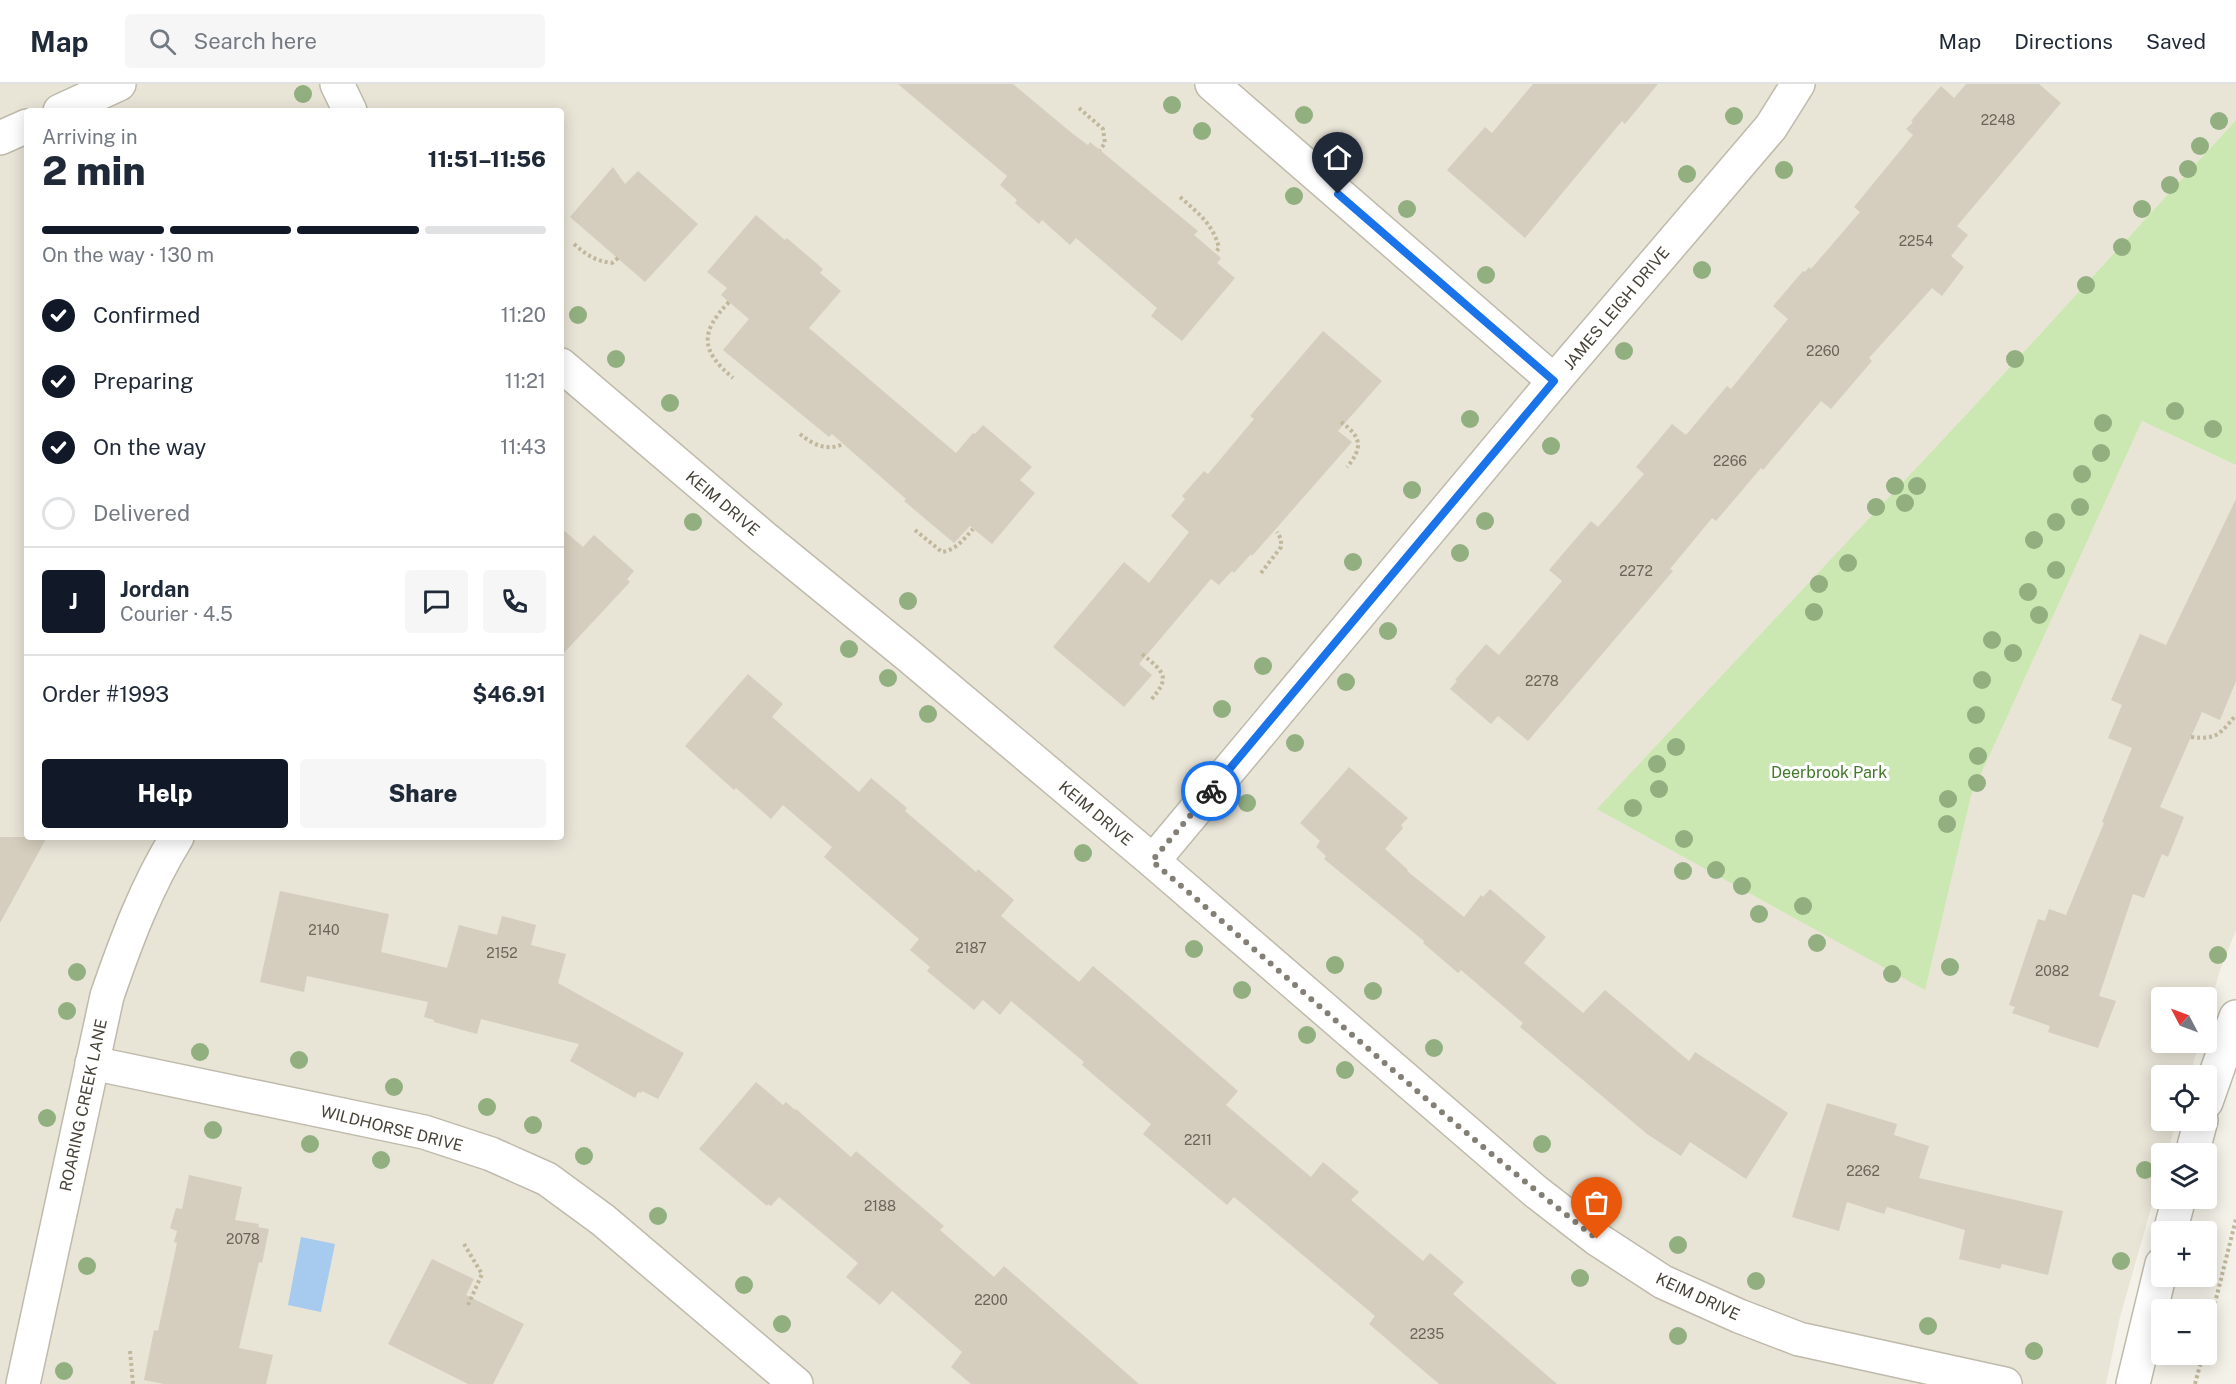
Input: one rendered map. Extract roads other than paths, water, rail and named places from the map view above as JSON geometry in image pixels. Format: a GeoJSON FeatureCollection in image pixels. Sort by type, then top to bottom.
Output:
{"type":"FeatureCollection","features":[{"type":"Feature","properties":{"kind":"street"},"geometry":{"type":"LineString","coordinates":[[67,108],[119,84]]}},
{"type":"Feature","properties":{"kind":"street"},"geometry":{"type":"LineString","coordinates":[[337,84],[349,108]]}},
{"type":"Feature","properties":{"kind":"street"},"geometry":{"type":"LineString","coordinates":[[1212,84],[1554,381]]}},
{"type":"Feature","properties":{"kind":"street","name":"JAMES LEIGH DRIVE"},"geometry":{"type":"LineString","coordinates":[[1152,861],[1554,381],[1771,127],[1798,84]]}},
{"type":"Feature","properties":{"kind":"street"},"geometry":{"type":"LineString","coordinates":[[0,138],[24,127]]}},
{"type":"Feature","properties":{"kind":"street","name":"KEIM DRIVE"},"geometry":{"type":"LineString","coordinates":[[564,370],[1152,861],[1535,1191],[1597,1239],[1663,1282],[1739,1316],[1799,1339],[2005,1384]]}},
{"type":"Feature","properties":{"kind":"street","name":"ROARING CREEK LANE"},"geometry":{"type":"LineString","coordinates":[[23,1384],[106,996],[128,934],[160,864],[175,840]]}},
{"type":"Feature","properties":{"kind":"street"},"geometry":{"type":"LineString","coordinates":[[2217,1071],[2236,1017]]}},
{"type":"Feature","properties":{"kind":"street","name":"WILDHORSE DRIVE"},"geometry":{"type":"LineString","coordinates":[[92,1063],[423,1132],[491,1154],[547,1179],[611,1227],[796,1384]]}},
{"type":"Feature","properties":{"kind":"street"},"geometry":{"type":"LineString","coordinates":[[2133,1384],[2156,1287]]}},
{"type":"Feature","properties":{"kind":"water"},"geometry":{"type":"Polygon","coordinates":[[[301,1237],[335,1244],[321,1312],[288,1305],[301,1237]]]}},
{"type":"Feature","properties":{"kind":"park label","name":"Deerbrook Park"},"geometry":{"type":"Point","coordinates":[1829,772]}}]}
